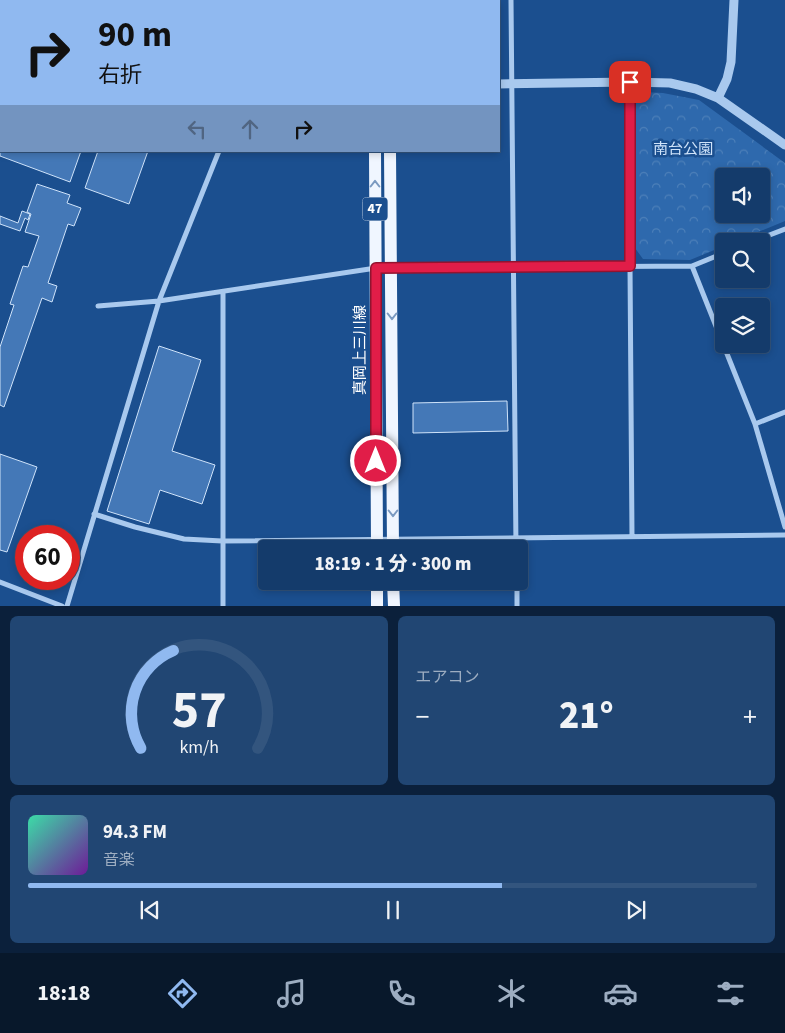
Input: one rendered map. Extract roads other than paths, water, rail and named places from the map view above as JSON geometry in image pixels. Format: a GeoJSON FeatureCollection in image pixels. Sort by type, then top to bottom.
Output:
{"type":"FeatureCollection","features":[{"type":"Feature","properties":{"kind":"main road","name":"真岡上三川線"},"geometry":{"type":"LineString","coordinates":[[374,152],[377,540]]}},
{"type":"Feature","properties":{"kind":"main road","name":"真岡上三川線"},"geometry":{"type":"LineString","coordinates":[[390,152],[393,540]]}},
{"type":"Feature","properties":{"kind":"main road"},"geometry":{"type":"LineString","coordinates":[[377,590],[377,606]]}},
{"type":"Feature","properties":{"kind":"main road"},"geometry":{"type":"LineString","coordinates":[[394,590],[394,606]]}},
{"type":"Feature","properties":{"kind":"street"},"geometry":{"type":"LineString","coordinates":[[511,0],[516,538]]}},
{"type":"Feature","properties":{"kind":"street"},"geometry":{"type":"LineString","coordinates":[[718,98],[727,79],[730,62],[734,0]]}},
{"type":"Feature","properties":{"kind":"street"},"geometry":{"type":"LineString","coordinates":[[630,82],[632,536]]}},
{"type":"Feature","properties":{"kind":"street"},"geometry":{"type":"LineString","coordinates":[[500,84],[670,83],[696,89],[718,98],[785,145]]}},
{"type":"Feature","properties":{"kind":"street"},"geometry":{"type":"LineString","coordinates":[[67,606],[158,301],[219,152]]}},
{"type":"Feature","properties":{"kind":"street"},"geometry":{"type":"LineString","coordinates":[[770,235],[785,229]]}},
{"type":"Feature","properties":{"kind":"street"},"geometry":{"type":"LineString","coordinates":[[98,306],[158,301],[376,268],[692,266],[715,257]]}},
{"type":"Feature","properties":{"kind":"street"},"geometry":{"type":"LineString","coordinates":[[692,266],[755,424],[785,527]]}},
{"type":"Feature","properties":{"kind":"street"},"geometry":{"type":"LineString","coordinates":[[223,292],[223,606]]}},
{"type":"Feature","properties":{"kind":"street"},"geometry":{"type":"LineString","coordinates":[[755,424],[785,412]]}},
{"type":"Feature","properties":{"kind":"street"},"geometry":{"type":"LineString","coordinates":[[94,514],[184,539],[258,542]]}},
{"type":"Feature","properties":{"kind":"street"},"geometry":{"type":"LineString","coordinates":[[475,540],[785,534]]}},
{"type":"Feature","properties":{"kind":"street"},"geometry":{"type":"LineString","coordinates":[[1,584],[62,606]]}},
{"type":"Feature","properties":{"kind":"street"},"geometry":{"type":"LineString","coordinates":[[517,590],[517,606]]}},
{"type":"Feature","properties":{"kind":"park label","name":"南台公園"},"geometry":{"type":"Point","coordinates":[683,149]}}]}
